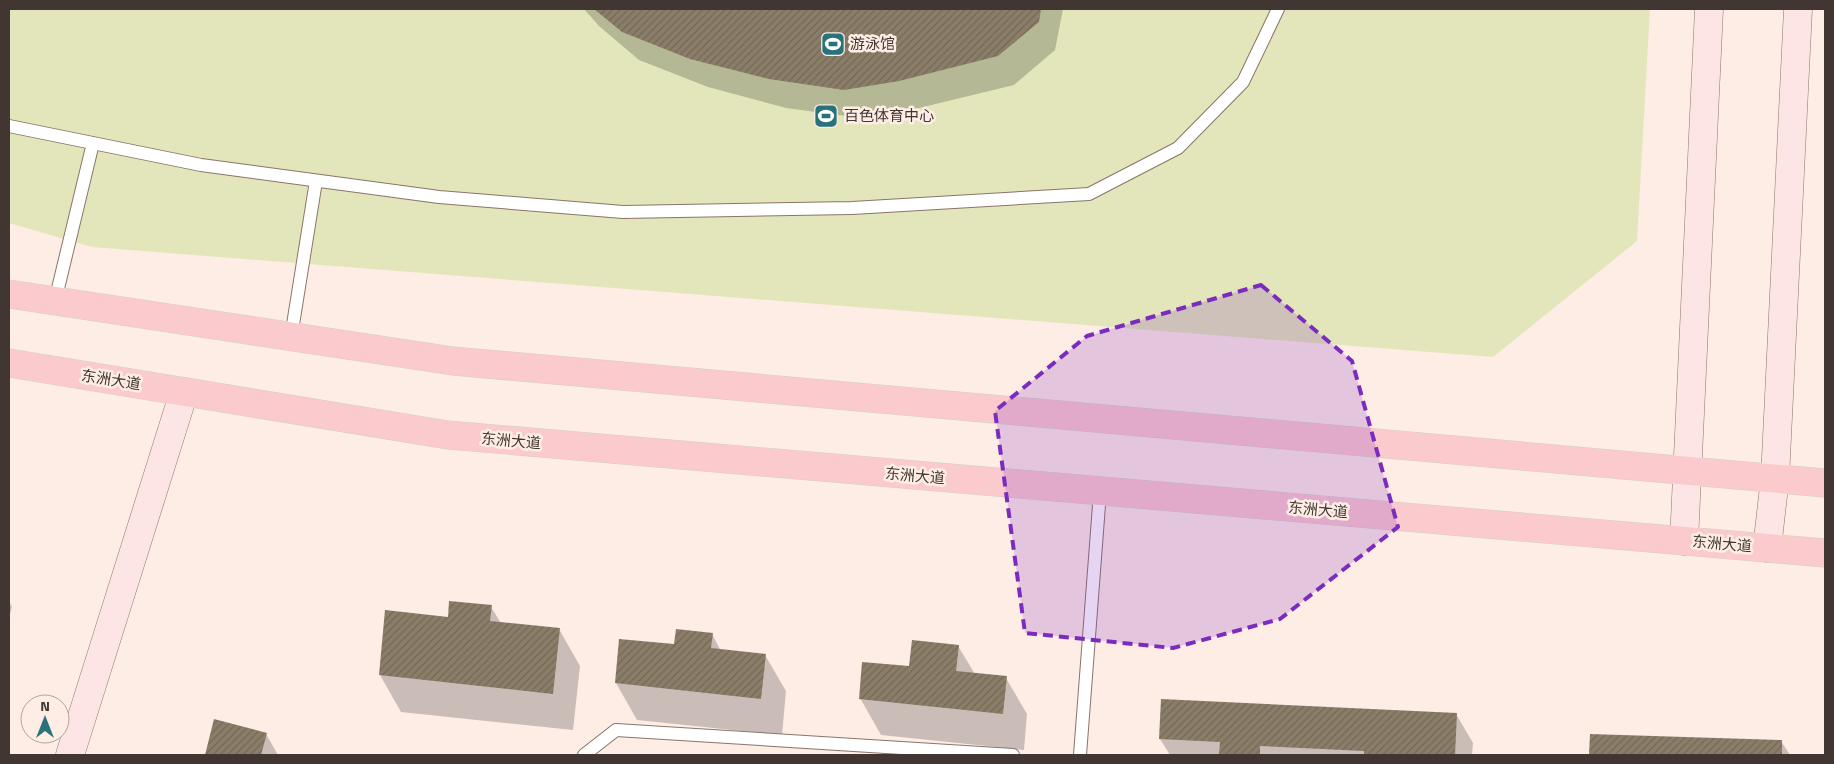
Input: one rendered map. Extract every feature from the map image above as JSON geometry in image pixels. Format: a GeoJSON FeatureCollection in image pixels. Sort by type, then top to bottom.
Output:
{"type":"FeatureCollection","features":[{"type":"Feature","properties":{"kind":"main road"},"geometry":{"type":"LineString","coordinates":[[9,294],[463,362],[1825,483]]}},
{"type":"Feature","properties":{"kind":"main road","name":"东洲大道"},"geometry":{"type":"LineString","coordinates":[[9,363],[448,435],[1100,492],[1825,552]]}},
{"type":"Feature","properties":{"kind":"street"},"geometry":{"type":"LineString","coordinates":[[1684,540],[1710,9]]}},
{"type":"Feature","properties":{"kind":"street"},"geometry":{"type":"LineString","coordinates":[[1767,548],[1775,478],[1798,9]]}},
{"type":"Feature","properties":{"kind":"street"},"geometry":{"type":"LineString","coordinates":[[70,755],[184,392]]}},
{"type":"Feature","properties":{"kind":"lane"},"geometry":{"type":"LineString","coordinates":[[9,126],[201,164],[316,181],[438,197],[623,212],[852,208],[1089,194],[1178,148],[1242,82],[1278,9]]}},
{"type":"Feature","properties":{"kind":"lane"},"geometry":{"type":"LineString","coordinates":[[55,301],[93,143]]}},
{"type":"Feature","properties":{"kind":"lane"},"geometry":{"type":"LineString","coordinates":[[291,337],[316,181]]}},
{"type":"Feature","properties":{"kind":"lane"},"geometry":{"type":"LineString","coordinates":[[1080,755],[1100,492]]}},
{"type":"Feature","properties":{"kind":"lane"},"geometry":{"type":"LineString","coordinates":[[584,755],[616,730],[1013,755]]}},
{"type":"Feature","properties":{"kind":"highlighted area"},"geometry":{"type":"Polygon","coordinates":[[[1261,285],[1352,361],[1398,527],[1280,619],[1173,648],[1025,633],[995,411],[1087,336],[1261,285]]]}},
{"type":"Feature","properties":{"kind":"green space","name":"百色体育中心"},"geometry":{"type":"Polygon","coordinates":[[[9,9],[1650,9],[1637,241],[1493,357],[92,247],[9,223],[9,9]]]}},
{"type":"Feature","properties":{"kind":"building","name":"游泳馆"},"geometry":{"type":"Polygon","coordinates":[[[594,9],[1041,9],[1039,22],[998,56],[899,81],[844,90],[769,79],[690,59],[622,32],[594,9]]]}},
{"type":"Feature","properties":{"kind":"building"},"geometry":{"type":"Polygon","coordinates":[[[449,601],[492,605],[490,621],[560,628],[553,694],[379,675],[385,610],[448,617],[449,601]]]}},
{"type":"Feature","properties":{"kind":"building"},"geometry":{"type":"Polygon","coordinates":[[[676,629],[713,633],[711,648],[766,654],[761,699],[615,683],[619,639],[674,644],[676,629]]]}},
{"type":"Feature","properties":{"kind":"building"},"geometry":{"type":"Polygon","coordinates":[[[912,640],[959,645],[956,671],[1007,676],[1003,714],[859,699],[862,662],[909,666],[912,640]]]}},
{"type":"Feature","properties":{"kind":"building"},"geometry":{"type":"Polygon","coordinates":[[[1161,699],[1457,713],[1455,755],[1364,755],[1364,751],[1260,746],[1260,755],[1219,755],[1220,742],[1159,739],[1161,699]]]}},
{"type":"Feature","properties":{"kind":"building"},"geometry":{"type":"Polygon","coordinates":[[[214,719],[267,733],[261,755],[205,755],[214,719]]]}},
{"type":"Feature","properties":{"kind":"building"},"geometry":{"type":"Polygon","coordinates":[[[1590,734],[1782,740],[1782,755],[1589,755],[1590,734]]]}},
{"type":"Feature","properties":{"kind":"place","name":"游泳馆"},"geometry":{"type":"Point","coordinates":[833,44]}},
{"type":"Feature","properties":{"kind":"place","name":"百色体育中心"},"geometry":{"type":"Point","coordinates":[826,116]}}]}
